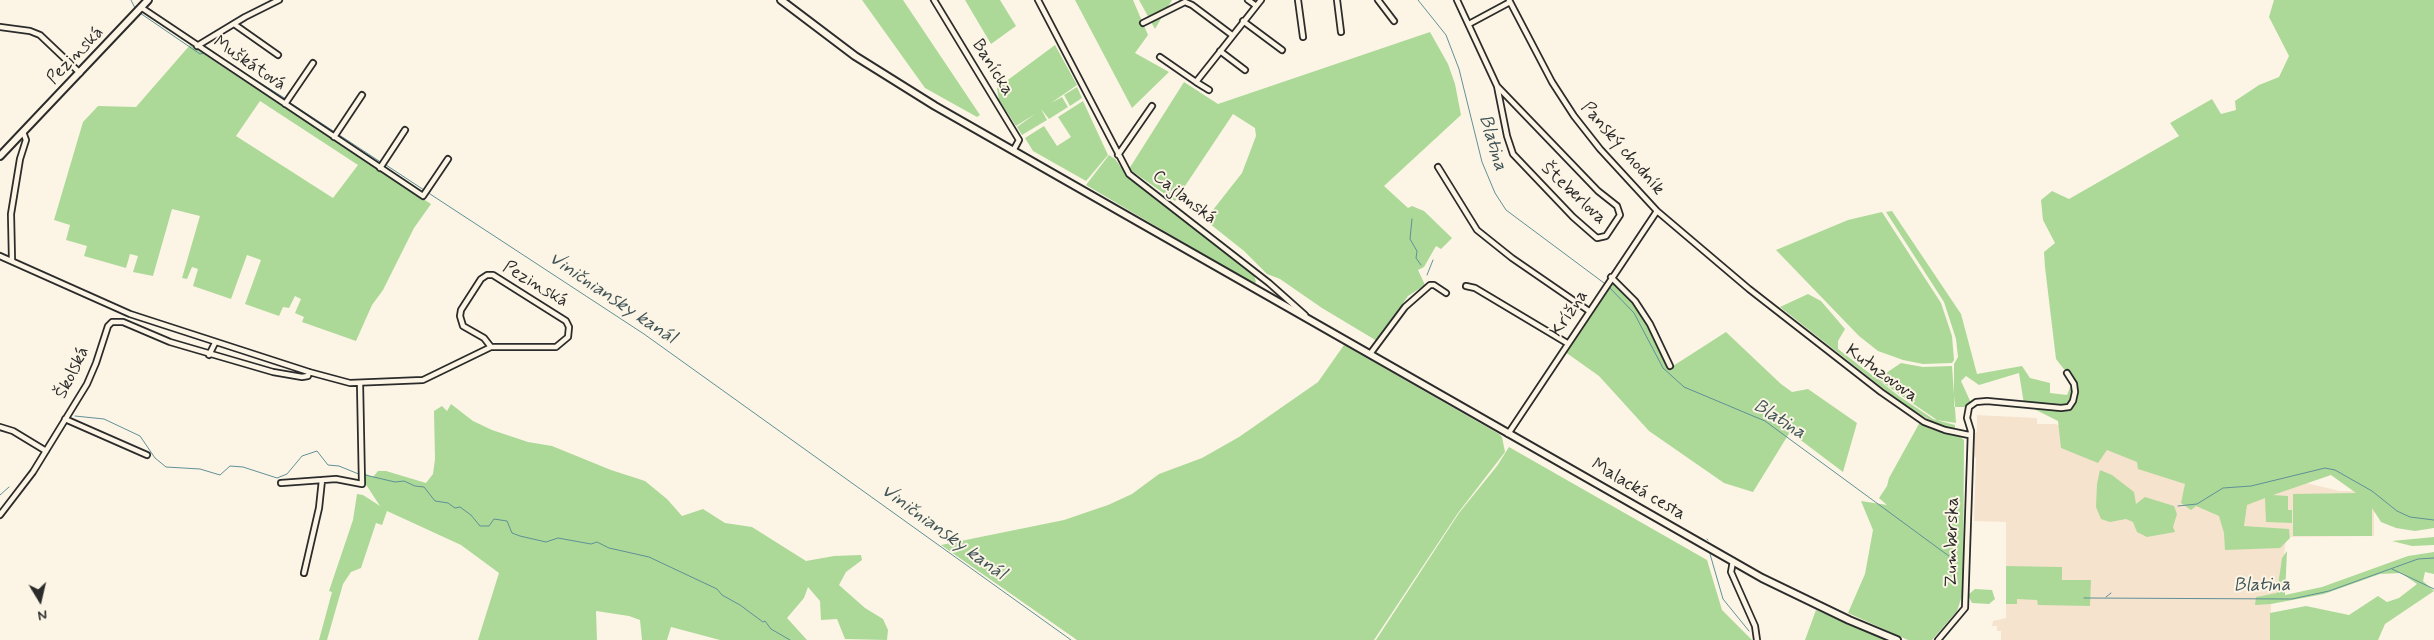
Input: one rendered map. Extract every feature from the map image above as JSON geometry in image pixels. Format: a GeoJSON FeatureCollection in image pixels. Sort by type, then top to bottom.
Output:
{"type":"FeatureCollection","features":[{"type":"Feature","properties":{"kind":"main road","name":"Pezinská"},"geometry":{"type":"LineString","coordinates":[[0,156],[148,0]]}},
{"type":"Feature","properties":{"kind":"main road"},"geometry":{"type":"LineString","coordinates":[[781,0],[877,71],[1370,354]]}},
{"type":"Feature","properties":{"kind":"main road","name":"Malacká cesta"},"geometry":{"type":"LineString","coordinates":[[1370,354],[1732,561],[1805,600],[1897,640]]}},
{"type":"Feature","properties":{"kind":"street","name":"Muškátová"},"geometry":{"type":"LineString","coordinates":[[197,46],[245,17],[278,0]]}},
{"type":"Feature","properties":{"kind":"street","name":"Banícka"},"geometry":{"type":"LineString","coordinates":[[934,0],[1019,140],[1014,151]]}},
{"type":"Feature","properties":{"kind":"street","name":"Cajlanská"},"geometry":{"type":"LineString","coordinates":[[1038,0],[1129,174],[1269,283],[1310,319]]}},
{"type":"Feature","properties":{"kind":"street"},"geometry":{"type":"LineString","coordinates":[[1248,0],[1255,5]]}},
{"type":"Feature","properties":{"kind":"street"},"geometry":{"type":"LineString","coordinates":[[1196,82],[1255,5],[1261,0]]}},
{"type":"Feature","properties":{"kind":"street"},"geometry":{"type":"LineString","coordinates":[[1298,0],[1303,37]]}},
{"type":"Feature","properties":{"kind":"street"},"geometry":{"type":"LineString","coordinates":[[1337,0],[1342,32]]}},
{"type":"Feature","properties":{"kind":"street"},"geometry":{"type":"LineString","coordinates":[[1378,0],[1394,21]]}},
{"type":"Feature","properties":{"kind":"street","name":"Šteberlova"},"geometry":{"type":"LineString","coordinates":[[1457,0],[1497,86],[1506,136],[1513,154],[1573,218],[1597,238],[1606,236],[1620,215],[1617,206],[1598,191],[1497,86]]}},
{"type":"Feature","properties":{"kind":"street"},"geometry":{"type":"LineString","coordinates":[[1469,24],[1510,1]]}},
{"type":"Feature","properties":{"kind":"street","name":"Panský chodník"},"geometry":{"type":"LineString","coordinates":[[1510,1],[1552,82],[1574,116],[1600,149],[1657,211]]}},
{"type":"Feature","properties":{"kind":"street"},"geometry":{"type":"LineString","coordinates":[[1143,23],[1185,2],[1192,5],[1232,35]]}},
{"type":"Feature","properties":{"kind":"street","name":"Muškátová"},"geometry":{"type":"LineString","coordinates":[[139,11],[197,46],[423,196],[448,158]]}},
{"type":"Feature","properties":{"kind":"street"},"geometry":{"type":"LineString","coordinates":[[1243,21],[1282,50]]}},
{"type":"Feature","properties":{"kind":"street","name":"Muškátová"},"geometry":{"type":"LineString","coordinates":[[234,24],[278,55]]}},
{"type":"Feature","properties":{"kind":"street"},"geometry":{"type":"LineString","coordinates":[[0,27],[30,31],[40,35],[80,73]]}},
{"type":"Feature","properties":{"kind":"street"},"geometry":{"type":"LineString","coordinates":[[1220,51],[1245,70]]}},
{"type":"Feature","properties":{"kind":"street"},"geometry":{"type":"LineString","coordinates":[[1160,57],[1209,90]]}},
{"type":"Feature","properties":{"kind":"street","name":"Muškátová"},"geometry":{"type":"LineString","coordinates":[[285,104],[313,63]]}},
{"type":"Feature","properties":{"kind":"street"},"geometry":{"type":"LineString","coordinates":[[334,137],[362,95]]}},
{"type":"Feature","properties":{"kind":"street"},"geometry":{"type":"LineString","coordinates":[[1501,106],[1514,104]]}},
{"type":"Feature","properties":{"kind":"street"},"geometry":{"type":"LineString","coordinates":[[1118,155],[1152,106]]}},
{"type":"Feature","properties":{"kind":"street"},"geometry":{"type":"LineString","coordinates":[[380,168],[405,130]]}},
{"type":"Feature","properties":{"kind":"street"},"geometry":{"type":"LineString","coordinates":[[12,260],[11,214],[20,159],[26,140],[23,132]]}},
{"type":"Feature","properties":{"kind":"street"},"geometry":{"type":"LineString","coordinates":[[1438,167],[1477,230],[1512,258],[1589,311]]}},
{"type":"Feature","properties":{"kind":"street","name":"Krížna"},"geometry":{"type":"LineString","coordinates":[[1508,434],[1657,211]]}},
{"type":"Feature","properties":{"kind":"street","name":"Kutuzovova"},"geometry":{"type":"LineString","coordinates":[[1657,211],[1749,289],[1881,392],[1924,422],[1945,430],[1969,435]]}},
{"type":"Feature","properties":{"kind":"street","name":"Pezinská"},"geometry":{"type":"LineString","coordinates":[[0,256],[135,316],[215,343],[341,381],[360,383],[423,380],[491,347],[556,347],[568,336],[569,327],[566,322],[493,275],[487,275],[481,279],[461,310],[460,316],[464,326],[484,338],[491,347]]}},
{"type":"Feature","properties":{"kind":"street"},"geometry":{"type":"LineString","coordinates":[[1611,278],[1624,289],[1640,309],[1670,366]]}},
{"type":"Feature","properties":{"kind":"street"},"geometry":{"type":"LineString","coordinates":[[1263,293],[1269,283]]}},
{"type":"Feature","properties":{"kind":"street"},"geometry":{"type":"LineString","coordinates":[[1370,354],[1405,307],[1430,285],[1434,285],[1446,293]]}},
{"type":"Feature","properties":{"kind":"street"},"geometry":{"type":"LineString","coordinates":[[1466,286],[1475,288],[1567,343]]}},
{"type":"Feature","properties":{"kind":"street"},"geometry":{"type":"LineString","coordinates":[[131,326],[135,316]]}},
{"type":"Feature","properties":{"kind":"street","name":"Školská"},"geometry":{"type":"LineString","coordinates":[[0,515],[33,472],[87,384],[108,326],[117,321],[131,326]]}},
{"type":"Feature","properties":{"kind":"street","name":"Pezinská"},"geometry":{"type":"LineString","coordinates":[[131,326],[149,335],[209,355],[273,372],[302,377],[308,376],[309,372]]}},
{"type":"Feature","properties":{"kind":"street"},"geometry":{"type":"LineString","coordinates":[[209,355],[215,343]]}},
{"type":"Feature","properties":{"kind":"street"},"geometry":{"type":"LineString","coordinates":[[273,372],[275,360]]}},
{"type":"Feature","properties":{"kind":"street"},"geometry":{"type":"LineString","coordinates":[[1969,435],[1969,407],[1976,402],[1987,401],[2061,408],[2069,406],[2073,401],[2075,392],[2074,384],[2067,373]]}},
{"type":"Feature","properties":{"kind":"street"},"geometry":{"type":"LineString","coordinates":[[281,483],[336,480],[362,484],[360,383]]}},
{"type":"Feature","properties":{"kind":"street"},"geometry":{"type":"LineString","coordinates":[[65,419],[148,456]]}},
{"type":"Feature","properties":{"kind":"street"},"geometry":{"type":"LineString","coordinates":[[0,427],[13,431],[46,451]]}},
{"type":"Feature","properties":{"kind":"street","name":"Zumberska"},"geometry":{"type":"LineString","coordinates":[[1938,640],[1966,608],[1969,435]]}},
{"type":"Feature","properties":{"kind":"street"},"geometry":{"type":"LineString","coordinates":[[304,573],[319,508],[322,480]]}},
{"type":"Feature","properties":{"kind":"street"},"geometry":{"type":"LineString","coordinates":[[1732,561],[1731,572],[1755,626],[1757,640]]}},
{"type":"Feature","properties":{"kind":"shaded area"},"geometry":{"type":"Polygon","coordinates":[[[1977,415],[2037,418],[2037,424],[2056,424],[2091,443],[2285,478],[2340,491],[2374,491],[2374,536],[2286,537],[2280,599],[2272,600],[2271,604],[2270,640],[2001,640],[2001,631],[1997,631],[1997,626],[1992,626],[1993,621],[2006,618],[2006,522],[1974,521],[1976,458],[1972,453],[1973,436],[1977,431],[1977,415]]]}},
{"type":"Feature","properties":{"kind":"green space"},"geometry":{"type":"Polygon","coordinates":[[[862,0],[903,0],[980,115],[977,117],[925,88],[862,0]]]}},
{"type":"Feature","properties":{"kind":"green space"},"geometry":{"type":"Polygon","coordinates":[[[965,0],[1000,0],[1016,26],[991,44],[965,0]]]}},
{"type":"Feature","properties":{"kind":"green space"},"geometry":{"type":"Polygon","coordinates":[[[1075,0],[1133,0],[1148,35],[1135,53],[1169,72],[1132,108],[1075,0]]]}},
{"type":"Feature","properties":{"kind":"green space"},"geometry":{"type":"Polygon","coordinates":[[[1139,0],[1172,0],[1155,29],[1139,0]]]}},
{"type":"Feature","properties":{"kind":"green space"},"geometry":{"type":"Polygon","coordinates":[[[2274,0],[2434,0],[2434,528],[2415,531],[2396,528],[2381,522],[2372,508],[2372,536],[2293,536],[2293,494],[2356,493],[2331,475],[2273,495],[2288,496],[2288,510],[2292,510],[2292,523],[2266,522],[2265,498],[2247,505],[2244,526],[2289,529],[2290,538],[2280,548],[2225,550],[2224,533],[2219,516],[2196,506],[2191,510],[2181,503],[2185,484],[2138,469],[2137,462],[2107,450],[2098,463],[2061,448],[2058,421],[2024,404],[2019,373],[1979,385],[1966,376],[1961,381],[1971,403],[1966,407],[1954,407],[1954,364],[1958,357],[1956,339],[1944,302],[1886,212],[1892,211],[1961,314],[1977,374],[2022,366],[2030,378],[2050,383],[2050,393],[2067,395],[2071,385],[2067,373],[2056,359],[2045,267],[2044,252],[2055,243],[2043,220],[2041,200],[2052,191],[2069,199],[2179,136],[2170,123],[2212,99],[2221,114],[2236,110],[2235,101],[2259,85],[2279,77],[2289,56],[2269,17],[2274,0]]]}},
{"type":"Feature","properties":{"kind":"green space"},"geometry":{"type":"Polygon","coordinates":[[[1430,32],[1448,64],[1455,84],[1461,115],[1384,186],[1408,208],[1412,206],[1424,211],[1452,238],[1441,249],[1436,246],[1424,267],[1418,270],[1425,285],[1408,296],[1377,341],[1322,308],[1280,279],[1267,274],[1244,251],[1205,220],[1242,173],[1256,136],[1255,128],[1233,114],[1175,201],[1129,169],[1184,82],[1218,104],[1430,32]]]}},
{"type":"Feature","properties":{"kind":"green space"},"geometry":{"type":"Polygon","coordinates":[[[190,45],[431,204],[414,228],[383,290],[372,305],[356,341],[302,322],[304,317],[295,313],[301,299],[295,296],[289,308],[283,307],[279,316],[245,304],[261,260],[247,255],[231,299],[193,286],[198,269],[192,267],[187,279],[182,278],[200,216],[172,209],[153,276],[133,272],[138,256],[130,254],[126,268],[84,256],[87,246],[66,240],[70,225],[54,220],[83,122],[98,106],[136,107],[190,45]],[[260,101],[236,136],[333,198],[358,165],[260,101]]]}},
{"type":"Feature","properties":{"kind":"green space"},"geometry":{"type":"Polygon","coordinates":[[[1055,45],[1077,85],[1051,103],[1062,97],[1068,107],[1049,119],[1041,109],[1047,120],[1022,135],[1017,127],[1035,114],[1016,126],[999,100],[997,88],[1055,45]]]}},
{"type":"Feature","properties":{"kind":"green space"},"geometry":{"type":"Polygon","coordinates":[[[1077,87],[1082,98],[1070,106],[1064,95],[1077,87]]]}},
{"type":"Feature","properties":{"kind":"green space"},"geometry":{"type":"Polygon","coordinates":[[[1083,101],[1108,155],[1086,181],[1033,151],[1025,138],[1044,126],[1057,146],[1071,137],[1058,117],[1083,101]]]}},
{"type":"Feature","properties":{"kind":"green space"},"geometry":{"type":"Polygon","coordinates":[[[1109,155],[1115,159],[1128,177],[1254,275],[1256,282],[1254,284],[1086,185],[1109,155]]]}},
{"type":"Feature","properties":{"kind":"green space"},"geometry":{"type":"Polygon","coordinates":[[[1882,212],[1941,303],[1952,336],[1954,360],[1952,363],[1923,364],[1903,360],[1878,351],[1859,336],[1776,250],[1848,220],[1882,212]]]}},
{"type":"Feature","properties":{"kind":"green space"},"geometry":{"type":"Polygon","coordinates":[[[1611,278],[1624,289],[1650,324],[1670,366],[1673,366],[1726,332],[1792,392],[1808,389],[1857,423],[1843,472],[1790,432],[1753,492],[1724,483],[1649,431],[1599,376],[1561,349],[1611,278]]]}},
{"type":"Feature","properties":{"kind":"green space"},"geometry":{"type":"Polygon","coordinates":[[[1808,294],[1821,301],[1845,329],[1838,341],[1838,349],[1899,396],[1933,419],[1955,425],[1955,429],[1938,425],[1903,404],[1780,307],[1808,294]]]}},
{"type":"Feature","properties":{"kind":"green space"},"geometry":{"type":"Polygon","coordinates":[[[1344,345],[1499,434],[1502,437],[1505,452],[1458,513],[1374,640],[1077,640],[941,545],[1064,520],[1108,505],[1132,494],[1159,474],[1202,458],[1239,437],[1318,382],[1344,345]]]}},
{"type":"Feature","properties":{"kind":"green space"},"geometry":{"type":"Polygon","coordinates":[[[1901,363],[1923,367],[1952,366],[1956,423],[1937,420],[1877,379],[1901,363]]]}},
{"type":"Feature","properties":{"kind":"green space"},"geometry":{"type":"Polygon","coordinates":[[[451,404],[473,421],[492,430],[528,442],[552,446],[611,470],[645,481],[667,499],[682,516],[703,509],[725,523],[752,527],[806,561],[834,556],[861,555],[862,560],[846,572],[839,585],[865,608],[883,619],[888,630],[887,640],[845,639],[837,619],[821,620],[820,601],[808,587],[804,598],[787,618],[807,640],[720,640],[671,627],[667,640],[642,640],[640,620],[629,616],[596,611],[597,640],[478,640],[499,573],[461,545],[387,511],[382,525],[376,523],[361,568],[351,572],[343,584],[327,640],[319,640],[332,592],[329,591],[353,520],[357,494],[363,495],[380,506],[365,483],[362,472],[373,477],[378,471],[386,471],[426,483],[433,474],[435,459],[434,411],[442,406],[447,411],[451,404]]]}},
{"type":"Feature","properties":{"kind":"green space"},"geometry":{"type":"Polygon","coordinates":[[[1920,422],[1931,429],[1959,436],[1964,440],[1963,593],[1957,611],[1932,640],[1908,640],[1848,613],[1865,574],[1873,530],[1861,501],[1887,505],[1879,498],[1920,422]]]}},
{"type":"Feature","properties":{"kind":"green space"},"geometry":{"type":"Polygon","coordinates":[[[1509,447],[1707,560],[1722,610],[1752,640],[1376,640],[1459,513],[1497,466],[1509,447]]]}},
{"type":"Feature","properties":{"kind":"green space"},"geometry":{"type":"Polygon","coordinates":[[[2100,470],[2112,475],[2134,492],[2136,504],[2145,497],[2174,506],[2177,514],[2173,527],[2175,532],[2147,537],[2137,532],[2133,522],[2126,519],[2110,522],[2101,519],[2096,507],[2100,470]]]}},
{"type":"Feature","properties":{"kind":"green space"},"geometry":{"type":"Polygon","coordinates":[[[2434,537],[2434,545],[2412,546],[2392,541],[2434,537]]]}},
{"type":"Feature","properties":{"kind":"green space"},"geometry":{"type":"Polygon","coordinates":[[[2287,551],[2285,595],[2322,587],[2408,556],[2434,552],[2434,574],[2425,572],[2423,581],[2434,591],[2385,624],[2378,640],[2270,640],[2270,613],[2306,606],[2349,615],[2378,596],[2387,602],[2399,598],[2417,584],[2401,573],[2380,574],[2324,594],[2271,604],[2255,605],[2256,597],[2277,593],[2282,558],[2287,551]]]}},
{"type":"Feature","properties":{"kind":"green space"},"geometry":{"type":"Polygon","coordinates":[[[2006,566],[2062,567],[2062,580],[2091,580],[2090,606],[2038,605],[2037,600],[2017,599],[2017,604],[2006,604],[2006,566]]]}},
{"type":"Feature","properties":{"kind":"green space"},"geometry":{"type":"Polygon","coordinates":[[[1975,589],[1992,590],[1995,599],[1989,604],[1972,603],[1968,595],[1975,589]]]}},
{"type":"Feature","properties":{"kind":"green space"},"geometry":{"type":"Polygon","coordinates":[[[1816,610],[1886,640],[1805,640],[1816,610]]]}},
{"type":"Feature","properties":{"kind":"waterway","name":"Viničniansky kanál"},"geometry":{"type":"LineString","coordinates":[[131,0],[135,8]]}},
{"type":"Feature","properties":{"kind":"waterway","name":"Blatina"},"geometry":{"type":"LineString","coordinates":[[1418,0],[1446,35],[1459,69],[1482,162],[1495,193],[1506,210],[1604,283]]}},
{"type":"Feature","properties":{"kind":"waterway","name":"Viničniansky kanál"},"geometry":{"type":"LineString","coordinates":[[140,13],[200,54],[206,52]]}},
{"type":"Feature","properties":{"kind":"waterway","name":"Viničniansky kanál"},"geometry":{"type":"LineString","coordinates":[[209,51],[286,99]]}},
{"type":"Feature","properties":{"kind":"waterway","name":"Viničniansky kanál"},"geometry":{"type":"LineString","coordinates":[[289,102],[382,163]]}},
{"type":"Feature","properties":{"kind":"waterway","name":"Viničniansky kanál"},"geometry":{"type":"LineString","coordinates":[[386,165],[424,190]]}},
{"type":"Feature","properties":{"kind":"waterway","name":"Viničniansky kanál"},"geometry":{"type":"LineString","coordinates":[[427,192],[644,334],[1071,640]]}},
{"type":"Feature","properties":{"kind":"waterway"},"geometry":{"type":"LineString","coordinates":[[1412,219],[1410,239],[1417,251],[1416,258],[1421,265]]}},
{"type":"Feature","properties":{"kind":"waterway"},"geometry":{"type":"LineString","coordinates":[[1427,275],[1433,260]]}},
{"type":"Feature","properties":{"kind":"waterway","name":"Blatina"},"geometry":{"type":"LineString","coordinates":[[1609,287],[1634,313],[1663,368],[1684,387],[1765,421],[1957,562]]}},
{"type":"Feature","properties":{"kind":"waterway"},"geometry":{"type":"LineString","coordinates":[[75,416],[104,419],[140,436],[155,458],[166,467],[200,469],[220,475],[230,466],[243,467],[277,478],[287,474],[302,456],[317,451],[328,465],[339,466],[361,475]]}},
{"type":"Feature","properties":{"kind":"waterway"},"geometry":{"type":"LineString","coordinates":[[2178,506],[2197,504],[2223,488],[2251,486],[2325,468],[2335,470],[2372,491],[2397,511],[2410,517],[2434,520]]}},
{"type":"Feature","properties":{"kind":"waterway"},"geometry":{"type":"LineString","coordinates":[[365,475],[395,482],[404,481],[415,486],[424,487],[435,501],[448,503],[455,508],[460,507],[471,515],[480,526],[489,526],[494,519],[507,521],[512,533],[520,536],[546,542],[558,538],[591,544],[597,542],[609,548],[649,557],[717,589],[722,595],[740,605],[763,622],[765,621],[771,629],[790,640]]}},
{"type":"Feature","properties":{"kind":"waterway"},"geometry":{"type":"LineString","coordinates":[[0,495],[9,487]]}},
{"type":"Feature","properties":{"kind":"waterway"},"geometry":{"type":"LineString","coordinates":[[1710,554],[1723,599],[1749,631]]}},
{"type":"Feature","properties":{"kind":"waterway","name":"Blatina"},"geometry":{"type":"LineString","coordinates":[[2084,598],[2292,599],[2329,591],[2418,559],[2434,558]]}},
{"type":"Feature","properties":{"kind":"waterway"},"geometry":{"type":"LineString","coordinates":[[2392,569],[2434,589]]}},
{"type":"Feature","properties":{"kind":"waterway","name":"Blatina"},"geometry":{"type":"LineString","coordinates":[[2106,597],[2111,593]]}}]}
